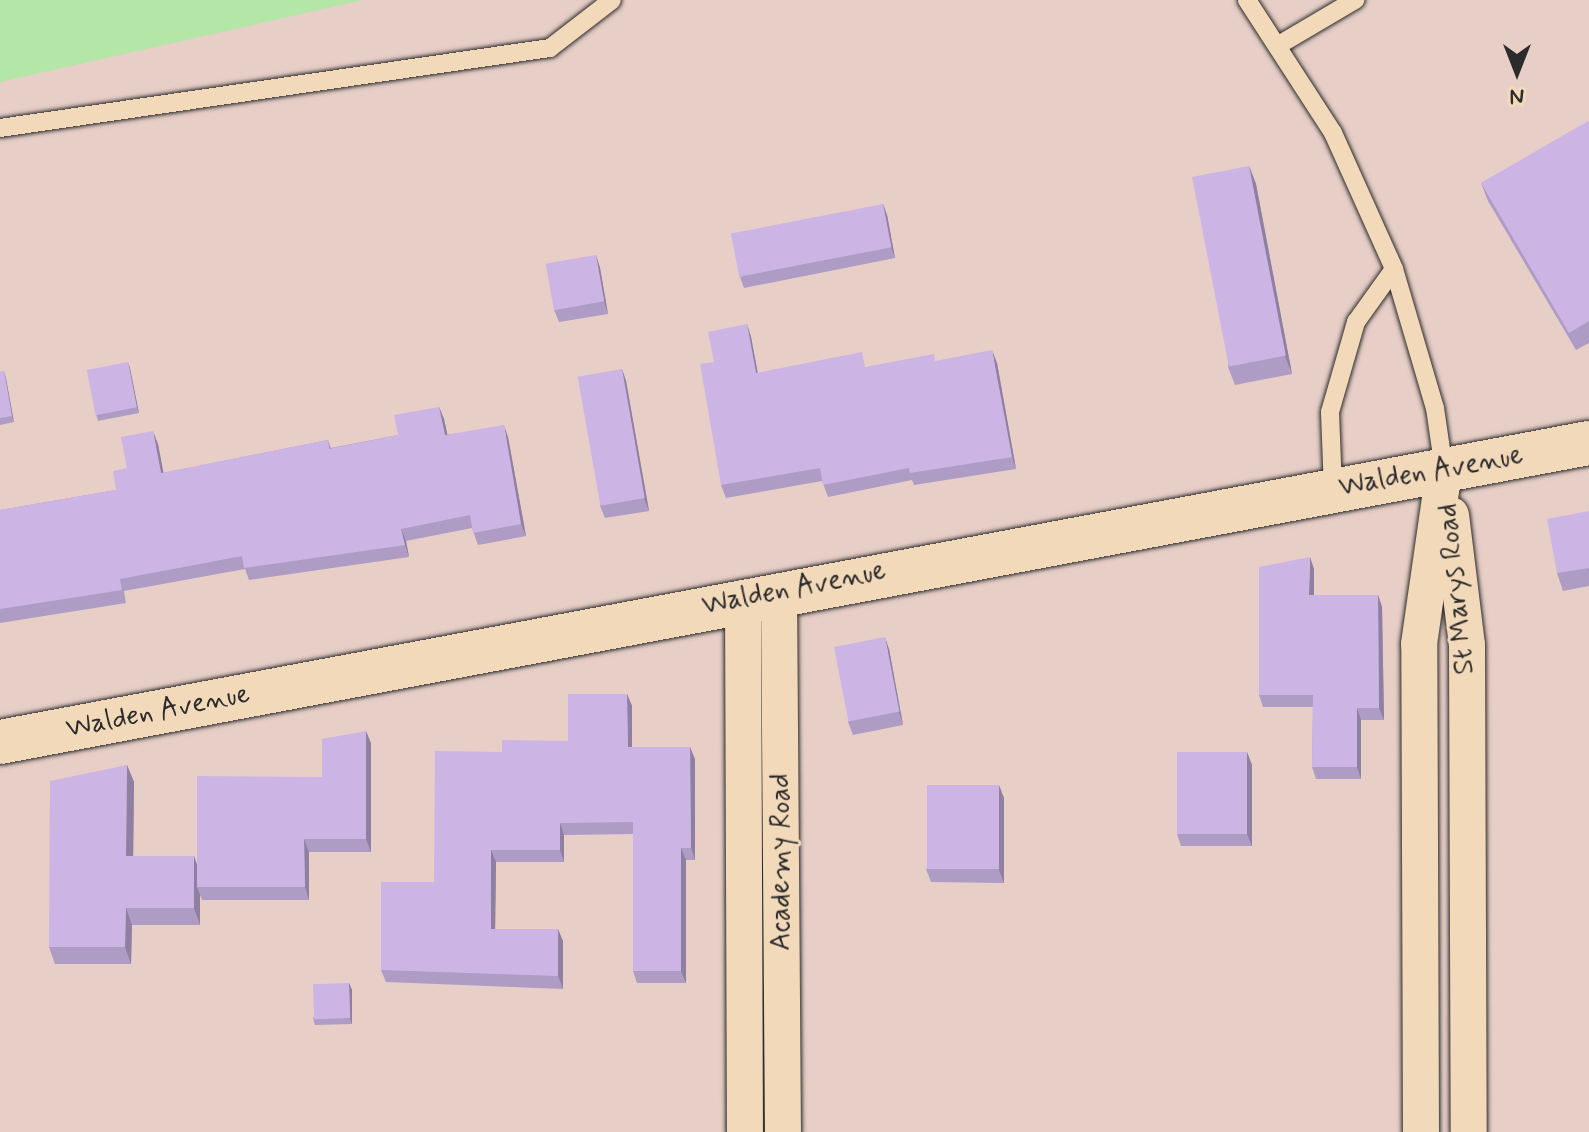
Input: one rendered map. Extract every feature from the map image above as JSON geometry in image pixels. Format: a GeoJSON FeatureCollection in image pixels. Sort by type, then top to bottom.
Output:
{"type":"FeatureCollection","features":[{"type":"Feature","properties":{"kind":"main road","name":"Walden Avenue"},"geometry":{"type":"LineString","coordinates":[[0,742],[761,595],[1589,443]]}},
{"type":"Feature","properties":{"kind":"street","name":"St Marys Road"},"geometry":{"type":"LineString","coordinates":[[1444,470],[1467,645],[1469,1118]]}},
{"type":"Feature","properties":{"kind":"street","name":"St Marys Road"},"geometry":{"type":"LineString","coordinates":[[1421,1118],[1419,644],[1444,470]]}},
{"type":"Feature","properties":{"kind":"street","name":"Academy Road"},"geometry":{"type":"LineString","coordinates":[[761,595],[782,686],[783,1132]]}},
{"type":"Feature","properties":{"kind":"street","name":"Academy Road"},"geometry":{"type":"LineString","coordinates":[[745,1132],[761,595]]}},
{"type":"Feature","properties":{"kind":"street"},"geometry":{"type":"LineString","coordinates":[[1421,1118],[1469,1118]]}},
{"type":"Feature","properties":{"kind":"lane"},"geometry":{"type":"LineString","coordinates":[[0,128],[550,48],[612,0]]}},
{"type":"Feature","properties":{"kind":"lane"},"geometry":{"type":"LineString","coordinates":[[1247,0],[1333,133],[1394,269],[1435,408],[1444,470]]}},
{"type":"Feature","properties":{"kind":"lane"},"geometry":{"type":"LineString","coordinates":[[1277,46],[1355,0]]}},
{"type":"Feature","properties":{"kind":"lane"},"geometry":{"type":"LineString","coordinates":[[1333,490],[1330,412],[1356,322],[1394,269]]}},
{"type":"Feature","properties":{"kind":"green space"},"geometry":{"type":"Polygon","coordinates":[[[0,0],[363,0],[0,82],[0,0]]]}},
{"type":"Feature","properties":{"kind":"building"},"geometry":{"type":"Polygon","coordinates":[[[1588,121],[1589,321],[1569,333],[1481,183],[1588,121]]]}},
{"type":"Feature","properties":{"kind":"building"},"geometry":{"type":"Polygon","coordinates":[[[1249,166],[1286,355],[1229,367],[1192,177],[1249,166]]]}},
{"type":"Feature","properties":{"kind":"building"},"geometry":{"type":"Polygon","coordinates":[[[883,204],[891,247],[739,277],[731,234],[883,204]]]}},
{"type":"Feature","properties":{"kind":"building"},"geometry":{"type":"Polygon","coordinates":[[[596,255],[604,301],[554,310],[546,264],[596,255]]]}},
{"type":"Feature","properties":{"kind":"building"},"geometry":{"type":"Polygon","coordinates":[[[747,324],[756,373],[862,352],[865,367],[934,354],[935,361],[992,350],[1012,457],[910,473],[909,468],[823,485],[820,468],[721,485],[700,364],[714,362],[708,332],[747,324]]]}},
{"type":"Feature","properties":{"kind":"building"},"geometry":{"type":"Polygon","coordinates":[[[128,362],[137,407],[96,415],[87,370],[128,362]]]}},
{"type":"Feature","properties":{"kind":"building"},"geometry":{"type":"Polygon","coordinates":[[[622,369],[645,498],[600,506],[578,377],[622,369]]]}},
{"type":"Feature","properties":{"kind":"building"},"geometry":{"type":"Polygon","coordinates":[[[4,371],[12,416],[0,418],[0,372],[4,371]]]}},
{"type":"Feature","properties":{"kind":"building"},"geometry":{"type":"Polygon","coordinates":[[[439,407],[445,435],[504,425],[521,524],[473,533],[470,515],[401,529],[405,545],[244,568],[242,556],[120,579],[122,590],[0,609],[0,510],[116,490],[113,471],[127,468],[121,437],[153,431],[161,473],[328,440],[329,449],[398,435],[394,415],[439,407]]]}},
{"type":"Feature","properties":{"kind":"building"},"geometry":{"type":"Polygon","coordinates":[[[1589,511],[1589,568],[1557,573],[1547,519],[1589,511]]]}},
{"type":"Feature","properties":{"kind":"building"},"geometry":{"type":"Polygon","coordinates":[[[1310,557],[1309,595],[1378,595],[1379,708],[1357,708],[1357,767],[1312,767],[1313,695],[1259,695],[1259,567],[1310,557]]]}},
{"type":"Feature","properties":{"kind":"building"},"geometry":{"type":"Polygon","coordinates":[[[885,637],[900,712],[848,722],[834,647],[885,637]]]}},
{"type":"Feature","properties":{"kind":"building"},"geometry":{"type":"Polygon","coordinates":[[[568,694],[627,694],[628,747],[690,747],[691,848],[681,848],[681,971],[633,971],[633,822],[560,823],[560,850],[491,850],[491,929],[558,929],[558,976],[381,970],[381,882],[434,882],[435,751],[502,752],[502,740],[568,741],[568,694]]]}},
{"type":"Feature","properties":{"kind":"building"},"geometry":{"type":"Polygon","coordinates":[[[366,731],[366,839],[304,839],[305,887],[197,887],[197,776],[322,777],[322,739],[366,731]]]}},
{"type":"Feature","properties":{"kind":"building"},"geometry":{"type":"Polygon","coordinates":[[[1177,752],[1247,752],[1247,834],[1177,834],[1177,752]]]}},
{"type":"Feature","properties":{"kind":"building"},"geometry":{"type":"Polygon","coordinates":[[[127,765],[126,856],[194,856],[194,908],[126,908],[125,947],[49,947],[50,781],[127,765]]]}},
{"type":"Feature","properties":{"kind":"building"},"geometry":{"type":"Polygon","coordinates":[[[927,785],[999,785],[999,869],[927,869],[927,785]]]}},
{"type":"Feature","properties":{"kind":"building"},"geometry":{"type":"Polygon","coordinates":[[[349,983],[350,1018],[314,1019],[313,984],[349,983]]]}}]}
